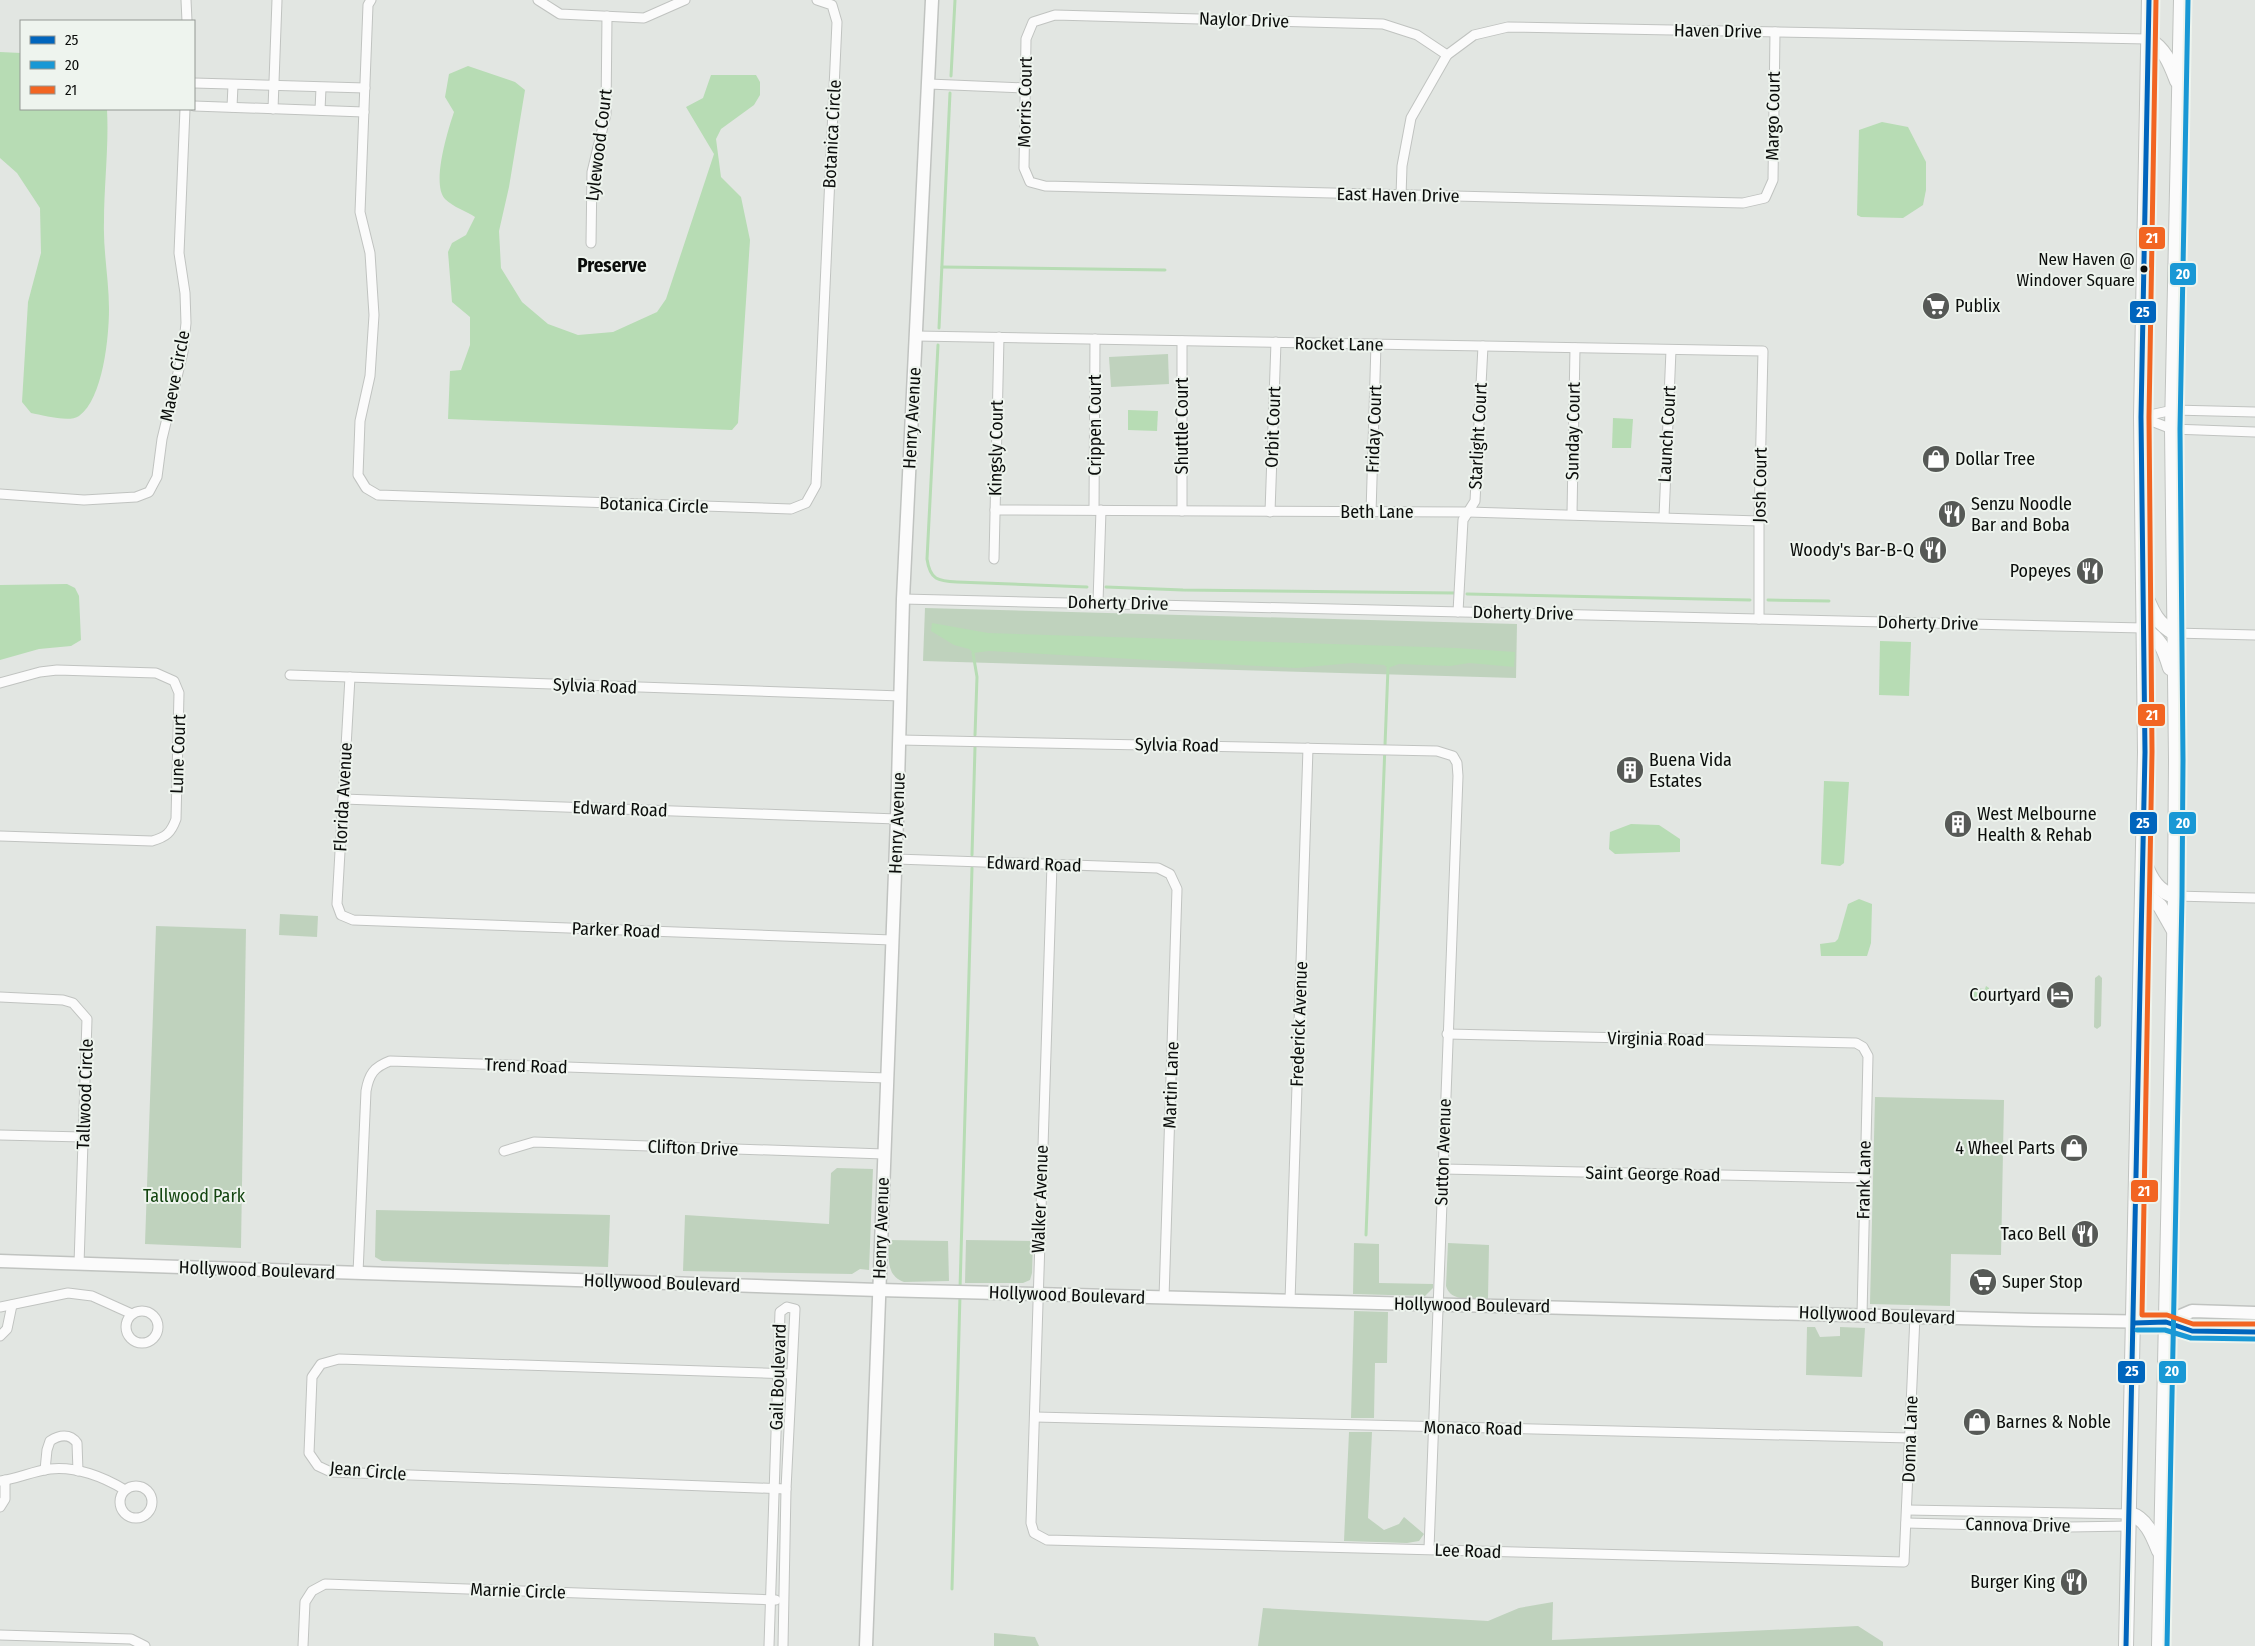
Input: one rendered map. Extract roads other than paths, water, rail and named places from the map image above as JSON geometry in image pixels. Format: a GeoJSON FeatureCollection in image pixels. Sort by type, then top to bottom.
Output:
{"type":"FeatureCollection","features":[{"type":"Feature","properties":{"kind":"main road"},"geometry":{"type":"LineString","coordinates":[[2126,1646],[2144,861],[2145,752],[2141,417],[2149,0]]}},
{"type":"Feature","properties":{"kind":"main road"},"geometry":{"type":"LineString","coordinates":[[2159,1646],[2175,896],[2172,429],[2181,0]]}},
{"type":"Feature","properties":{"kind":"main road"},"geometry":{"type":"LineString","coordinates":[[2148,40],[2160,46],[2168,58],[2179,86]]}},
{"type":"Feature","properties":{"kind":"main road"},"geometry":{"type":"LineString","coordinates":[[2142,586],[2154,616],[2162,625],[2174,633]]}},
{"type":"Feature","properties":{"kind":"main road"},"geometry":{"type":"LineString","coordinates":[[2143,628],[2156,637],[2164,648],[2175,683]]}},
{"type":"Feature","properties":{"kind":"main road"},"geometry":{"type":"LineString","coordinates":[[2144,861],[2157,886],[2162,891],[2175,896]]}},
{"type":"Feature","properties":{"kind":"main road"},"geometry":{"type":"LineString","coordinates":[[2143,892],[2160,906],[2173,929]]}},
{"type":"Feature","properties":{"kind":"main road"},"geometry":{"type":"LineString","coordinates":[[2129,1520],[2139,1518],[2148,1528],[2161,1556]]}},
{"type":"Feature","properties":{"kind":"street"},"geometry":{"type":"LineString","coordinates":[[186,0],[187,20]]}},
{"type":"Feature","properties":{"kind":"street"},"geometry":{"type":"LineString","coordinates":[[273,109],[277,0]]}},
{"type":"Feature","properties":{"kind":"street","name":"Botanica Circle"},"geometry":{"type":"LineString","coordinates":[[371,0],[368,5],[360,212],[370,253],[374,315],[370,376],[360,421],[358,475],[366,488],[378,495],[791,509],[806,503],[816,485],[837,22],[832,5],[817,0]]}},
{"type":"Feature","properties":{"kind":"street"},"geometry":{"type":"LineString","coordinates":[[538,0],[560,14],[644,18],[686,0]]}},
{"type":"Feature","properties":{"kind":"street","name":"Henry Avenue"},"geometry":{"type":"LineString","coordinates":[[866,1646],[896,859],[903,599],[932,0]]}},
{"type":"Feature","properties":{"kind":"street","name":"Naylor Drive"},"geometry":{"type":"LineString","coordinates":[[1034,22],[1055,14],[1383,24],[1417,35],[1447,55]]}},
{"type":"Feature","properties":{"kind":"street","name":"Lylewood Court"},"geometry":{"type":"LineString","coordinates":[[591,243],[592,172],[606,114],[608,16]]}},
{"type":"Feature","properties":{"kind":"street","name":"Morris Court"},"geometry":{"type":"LineString","coordinates":[[1030,182],[1024,168],[1026,39],[1034,22]]}},
{"type":"Feature","properties":{"kind":"street","name":"Haven Drive"},"geometry":{"type":"LineString","coordinates":[[1401,196],[1402,166],[1411,118],[1447,55],[1474,35],[1508,27],[2148,40]]}},
{"type":"Feature","properties":{"kind":"street","name":"Margo Court"},"geometry":{"type":"LineString","coordinates":[[1765,198],[1772,180],[1775,32]]}},
{"type":"Feature","properties":{"kind":"street"},"geometry":{"type":"LineString","coordinates":[[195,83],[365,88]]}},
{"type":"Feature","properties":{"kind":"street"},"geometry":{"type":"LineString","coordinates":[[232,108],[233,84]]}},
{"type":"Feature","properties":{"kind":"street"},"geometry":{"type":"LineString","coordinates":[[929,84],[1026,88]]}},
{"type":"Feature","properties":{"kind":"street"},"geometry":{"type":"LineString","coordinates":[[320,110],[321,88]]}},
{"type":"Feature","properties":{"kind":"street"},"geometry":{"type":"LineString","coordinates":[[195,106],[364,112]]}},
{"type":"Feature","properties":{"kind":"street","name":"Maeve Circle"},"geometry":{"type":"LineString","coordinates":[[0,494],[84,500],[136,497],[148,492],[157,477],[162,439],[183,352],[186,323],[185,293],[179,253],[185,110]]}},
{"type":"Feature","properties":{"kind":"street","name":"East Haven Drive"},"geometry":{"type":"LineString","coordinates":[[1030,182],[1045,186],[1401,196],[1742,203],[1765,198]]}},
{"type":"Feature","properties":{"kind":"street","name":"Rocket Lane"},"geometry":{"type":"LineString","coordinates":[[916,336],[1763,351]]}},
{"type":"Feature","properties":{"kind":"street","name":"Kingsly Court"},"geometry":{"type":"LineString","coordinates":[[994,559],[999,338]]}},
{"type":"Feature","properties":{"kind":"street","name":"Crippen Court"},"geometry":{"type":"LineString","coordinates":[[1095,339],[1098,602]]}},
{"type":"Feature","properties":{"kind":"street","name":"Shuttle Court"},"geometry":{"type":"LineString","coordinates":[[1182,341],[1182,511]]}},
{"type":"Feature","properties":{"kind":"street","name":"Orbit Court"},"geometry":{"type":"LineString","coordinates":[[1270,512],[1276,342]]}},
{"type":"Feature","properties":{"kind":"street","name":"Friday Court"},"geometry":{"type":"LineString","coordinates":[[1371,513],[1376,344]]}},
{"type":"Feature","properties":{"kind":"street","name":"Starlight Court"},"geometry":{"type":"LineString","coordinates":[[1458,612],[1463,520],[1475,501],[1483,346]]}},
{"type":"Feature","properties":{"kind":"street","name":"Sunday Court"},"geometry":{"type":"LineString","coordinates":[[1572,514],[1575,348]]}},
{"type":"Feature","properties":{"kind":"street","name":"Launch Court"},"geometry":{"type":"LineString","coordinates":[[1664,517],[1671,350]]}},
{"type":"Feature","properties":{"kind":"street","name":"Josh Court"},"geometry":{"type":"LineString","coordinates":[[1759,619],[1763,351]]}},
{"type":"Feature","properties":{"kind":"street"},"geometry":{"type":"LineString","coordinates":[[2141,417],[2173,410],[2255,412]]}},
{"type":"Feature","properties":{"kind":"street"},"geometry":{"type":"LineString","coordinates":[[2141,417],[2172,429],[2255,432]]}},
{"type":"Feature","properties":{"kind":"street","name":"Beth Lane"},"geometry":{"type":"LineString","coordinates":[[995,510],[1468,512],[1759,521]]}},
{"type":"Feature","properties":{"kind":"street","name":"Doherty Drive"},"geometry":{"type":"LineString","coordinates":[[903,599],[1098,602],[2143,628]]}},
{"type":"Feature","properties":{"kind":"street"},"geometry":{"type":"LineString","coordinates":[[2174,633],[2255,635]]}},
{"type":"Feature","properties":{"kind":"street","name":"Lune Court"},"geometry":{"type":"LineString","coordinates":[[0,683],[40,672],[57,670],[156,672],[174,681],[179,693],[176,819],[171,832],[163,838],[152,841],[0,836]]}},
{"type":"Feature","properties":{"kind":"street","name":"Sylvia Road"},"geometry":{"type":"LineString","coordinates":[[290,675],[901,696]]}},
{"type":"Feature","properties":{"kind":"street","name":"Florida Avenue"},"geometry":{"type":"LineString","coordinates":[[342,915],[337,904],[350,677]]}},
{"type":"Feature","properties":{"kind":"street","name":"Sylvia Road"},"geometry":{"type":"LineString","coordinates":[[900,740],[1377,749],[1437,751],[1453,756]]}},
{"type":"Feature","properties":{"kind":"street","name":"Frederick Avenue"},"geometry":{"type":"LineString","coordinates":[[1290,1301],[1308,748]]}},
{"type":"Feature","properties":{"kind":"street","name":"Sutton Avenue"},"geometry":{"type":"LineString","coordinates":[[1430,1550],[1442,1169],[1458,776],[1457,763],[1453,756]]}},
{"type":"Feature","properties":{"kind":"street","name":"Edward Road"},"geometry":{"type":"LineString","coordinates":[[343,799],[897,820]]}},
{"type":"Feature","properties":{"kind":"street","name":"Edward Road"},"geometry":{"type":"LineString","coordinates":[[896,859],[1158,868],[1170,874]]}},
{"type":"Feature","properties":{"kind":"street","name":"Walker Avenue"},"geometry":{"type":"LineString","coordinates":[[1034,1533],[1031,1523],[1037,1293],[1052,864]]}},
{"type":"Feature","properties":{"kind":"street","name":"Martin Lane"},"geometry":{"type":"LineString","coordinates":[[1164,1298],[1177,889],[1170,874]]}},
{"type":"Feature","properties":{"kind":"street"},"geometry":{"type":"LineString","coordinates":[[2175,896],[2255,898]]}},
{"type":"Feature","properties":{"kind":"street","name":"Parker Road"},"geometry":{"type":"LineString","coordinates":[[342,915],[353,920],[892,940]]}},
{"type":"Feature","properties":{"kind":"street","name":"Tallwood Circle"},"geometry":{"type":"LineString","coordinates":[[0,997],[62,1000],[73,1003],[87,1019],[79,1264]]}},
{"type":"Feature","properties":{"kind":"street","name":"Virginia Road"},"geometry":{"type":"LineString","coordinates":[[1447,1034],[1856,1043],[1863,1047]]}},
{"type":"Feature","properties":{"kind":"street","name":"Frank Lane"},"geometry":{"type":"LineString","coordinates":[[1862,1315],[1868,1056],[1863,1047]]}},
{"type":"Feature","properties":{"kind":"street","name":"Trend Road"},"geometry":{"type":"LineString","coordinates":[[358,1273],[366,1091],[369,1077],[376,1066],[390,1061],[887,1078]]}},
{"type":"Feature","properties":{"kind":"street"},"geometry":{"type":"LineString","coordinates":[[0,1135],[83,1137]]}},
{"type":"Feature","properties":{"kind":"street","name":"Clifton Drive"},"geometry":{"type":"LineString","coordinates":[[504,1151],[534,1142],[884,1154]]}},
{"type":"Feature","properties":{"kind":"street","name":"Saint George Road"},"geometry":{"type":"LineString","coordinates":[[1442,1169],[1864,1178]]}},
{"type":"Feature","properties":{"kind":"street","name":"Hollywood Boulevard"},"geometry":{"type":"LineString","coordinates":[[0,1261],[879,1290],[2134,1323],[2166,1322]]}},
{"type":"Feature","properties":{"kind":"street"},"geometry":{"type":"LineString","coordinates":[[0,1307],[68,1293],[92,1296],[132,1314]]}},
{"type":"Feature","properties":{"kind":"street"},"geometry":{"type":"LineString","coordinates":[[0,1336],[7,1329],[12,1305]]}},
{"type":"Feature","properties":{"kind":"street","name":"Gail Boulevard"},"geometry":{"type":"LineString","coordinates":[[769,1646],[780,1312],[787,1307],[795,1309],[786,1489],[783,1646]]}},
{"type":"Feature","properties":{"kind":"street"},"geometry":{"type":"LineString","coordinates":[[2166,1322],[2192,1311],[2255,1313]]}},
{"type":"Feature","properties":{"kind":"street","name":"Donna Lane"},"geometry":{"type":"LineString","coordinates":[[1904,1562],[1915,1316]]}},
{"type":"Feature","properties":{"kind":"street"},"geometry":{"type":"LineString","coordinates":[[2166,1322],[2192,1331],[2255,1332]]}},
{"type":"Feature","properties":{"kind":"street","name":"Jean Circle"},"geometry":{"type":"LineString","coordinates":[[786,1489],[331,1472],[318,1466],[309,1453],[312,1377],[321,1364],[339,1359],[792,1374]]}},
{"type":"Feature","properties":{"kind":"street","name":"Monaco Road"},"geometry":{"type":"LineString","coordinates":[[1035,1417],[1910,1438]]}},
{"type":"Feature","properties":{"kind":"street"},"geometry":{"type":"LineString","coordinates":[[45,1470],[50,1441],[64,1435],[71,1437],[78,1443],[78,1471]]}},
{"type":"Feature","properties":{"kind":"street"},"geometry":{"type":"LineString","coordinates":[[0,1507],[5,1499],[3,1481],[45,1470],[78,1471],[115,1484],[125,1490]]}},
{"type":"Feature","properties":{"kind":"street","name":"Cannova Drive"},"geometry":{"type":"LineString","coordinates":[[1907,1510],[2129,1520]]}},
{"type":"Feature","properties":{"kind":"street","name":"Cannova Drive"},"geometry":{"type":"LineString","coordinates":[[1906,1523],[2069,1527],[2129,1520]]}},
{"type":"Feature","properties":{"kind":"street","name":"Lee Road"},"geometry":{"type":"LineString","coordinates":[[1034,1533],[1047,1540],[1904,1562]]}},
{"type":"Feature","properties":{"kind":"street","name":"Marnie Circle"},"geometry":{"type":"LineString","coordinates":[[303,1646],[304,1602],[312,1591],[325,1584],[784,1600]]}},
{"type":"Feature","properties":{"kind":"street"},"geometry":{"type":"LineString","coordinates":[[0,1635],[131,1640],[145,1646]]}},
{"type":"Feature","properties":{"kind":"waterway"},"geometry":{"type":"LineString","coordinates":[[951,76],[955,0]]}},
{"type":"Feature","properties":{"kind":"waterway"},"geometry":{"type":"LineString","coordinates":[[939,328],[950,93]]}},
{"type":"Feature","properties":{"kind":"waterway"},"geometry":{"type":"LineString","coordinates":[[942,267],[1165,270]]}},
{"type":"Feature","properties":{"kind":"waterway"},"geometry":{"type":"LineString","coordinates":[[938,345],[927,559],[930,571],[936,578],[950,582],[1087,587]]}},
{"type":"Feature","properties":{"kind":"waterway"},"geometry":{"type":"LineString","coordinates":[[1106,587],[1183,590],[1455,593]]}},
{"type":"Feature","properties":{"kind":"waterway"},"geometry":{"type":"LineString","coordinates":[[1467,594],[1750,600]]}},
{"type":"Feature","properties":{"kind":"waterway"},"geometry":{"type":"LineString","coordinates":[[1768,600],[1829,601]]}},
{"type":"Feature","properties":{"kind":"waterway"},"geometry":{"type":"LineString","coordinates":[[973,653],[977,677],[975,735]]}},
{"type":"Feature","properties":{"kind":"waterway"},"geometry":{"type":"LineString","coordinates":[[1366,1235],[1388,668]]}},
{"type":"Feature","properties":{"kind":"waterway"},"geometry":{"type":"LineString","coordinates":[[972,855],[975,747]]}},
{"type":"Feature","properties":{"kind":"waterway"},"geometry":{"type":"LineString","coordinates":[[960,1289],[972,868]]}},
{"type":"Feature","properties":{"kind":"waterway"},"geometry":{"type":"LineString","coordinates":[[952,1589],[960,1295]]}},
{"type":"Feature","properties":{"kind":"place","name":"New Haven @ Windover Square"},"geometry":{"type":"Point","coordinates":[2144,269]}},
{"type":"Feature","properties":{"kind":"place","name":"Publix"},"geometry":{"type":"Point","coordinates":[1936,306]}},
{"type":"Feature","properties":{"kind":"place","name":"Dollar Tree"},"geometry":{"type":"Point","coordinates":[1936,459]}},
{"type":"Feature","properties":{"kind":"place","name":"Senzu Noodle Bar and Boba"},"geometry":{"type":"Point","coordinates":[1952,514]}},
{"type":"Feature","properties":{"kind":"place","name":"Woody's Bar-B-Q"},"geometry":{"type":"Point","coordinates":[1933,550]}},
{"type":"Feature","properties":{"kind":"place","name":"Popeyes"},"geometry":{"type":"Point","coordinates":[2090,571]}},
{"type":"Feature","properties":{"kind":"place","name":"Buena Vida Estates"},"geometry":{"type":"Point","coordinates":[1630,770]}},
{"type":"Feature","properties":{"kind":"place","name":"West Melbourne Health & Rehab"},"geometry":{"type":"Point","coordinates":[1958,824]}},
{"type":"Feature","properties":{"kind":"place","name":"Courtyard"},"geometry":{"type":"Point","coordinates":[2060,995]}},
{"type":"Feature","properties":{"kind":"place","name":"4 Wheel Parts"},"geometry":{"type":"Point","coordinates":[2074,1148]}},
{"type":"Feature","properties":{"kind":"place","name":"Taco Bell"},"geometry":{"type":"Point","coordinates":[2085,1234]}},
{"type":"Feature","properties":{"kind":"place","name":"Super Stop"},"geometry":{"type":"Point","coordinates":[1983,1282]}},
{"type":"Feature","properties":{"kind":"place","name":"Barnes & Noble"},"geometry":{"type":"Point","coordinates":[1977,1422]}},
{"type":"Feature","properties":{"kind":"place","name":"Burger King"},"geometry":{"type":"Point","coordinates":[2074,1582]}},
{"type":"Feature","properties":{"kind":"district","name":"Preserve"},"geometry":{"type":"Point","coordinates":[612,265]}},
{"type":"Feature","properties":{"kind":"park label","name":"Tallwood Park"},"geometry":{"type":"Point","coordinates":[194,1196]}}]}
